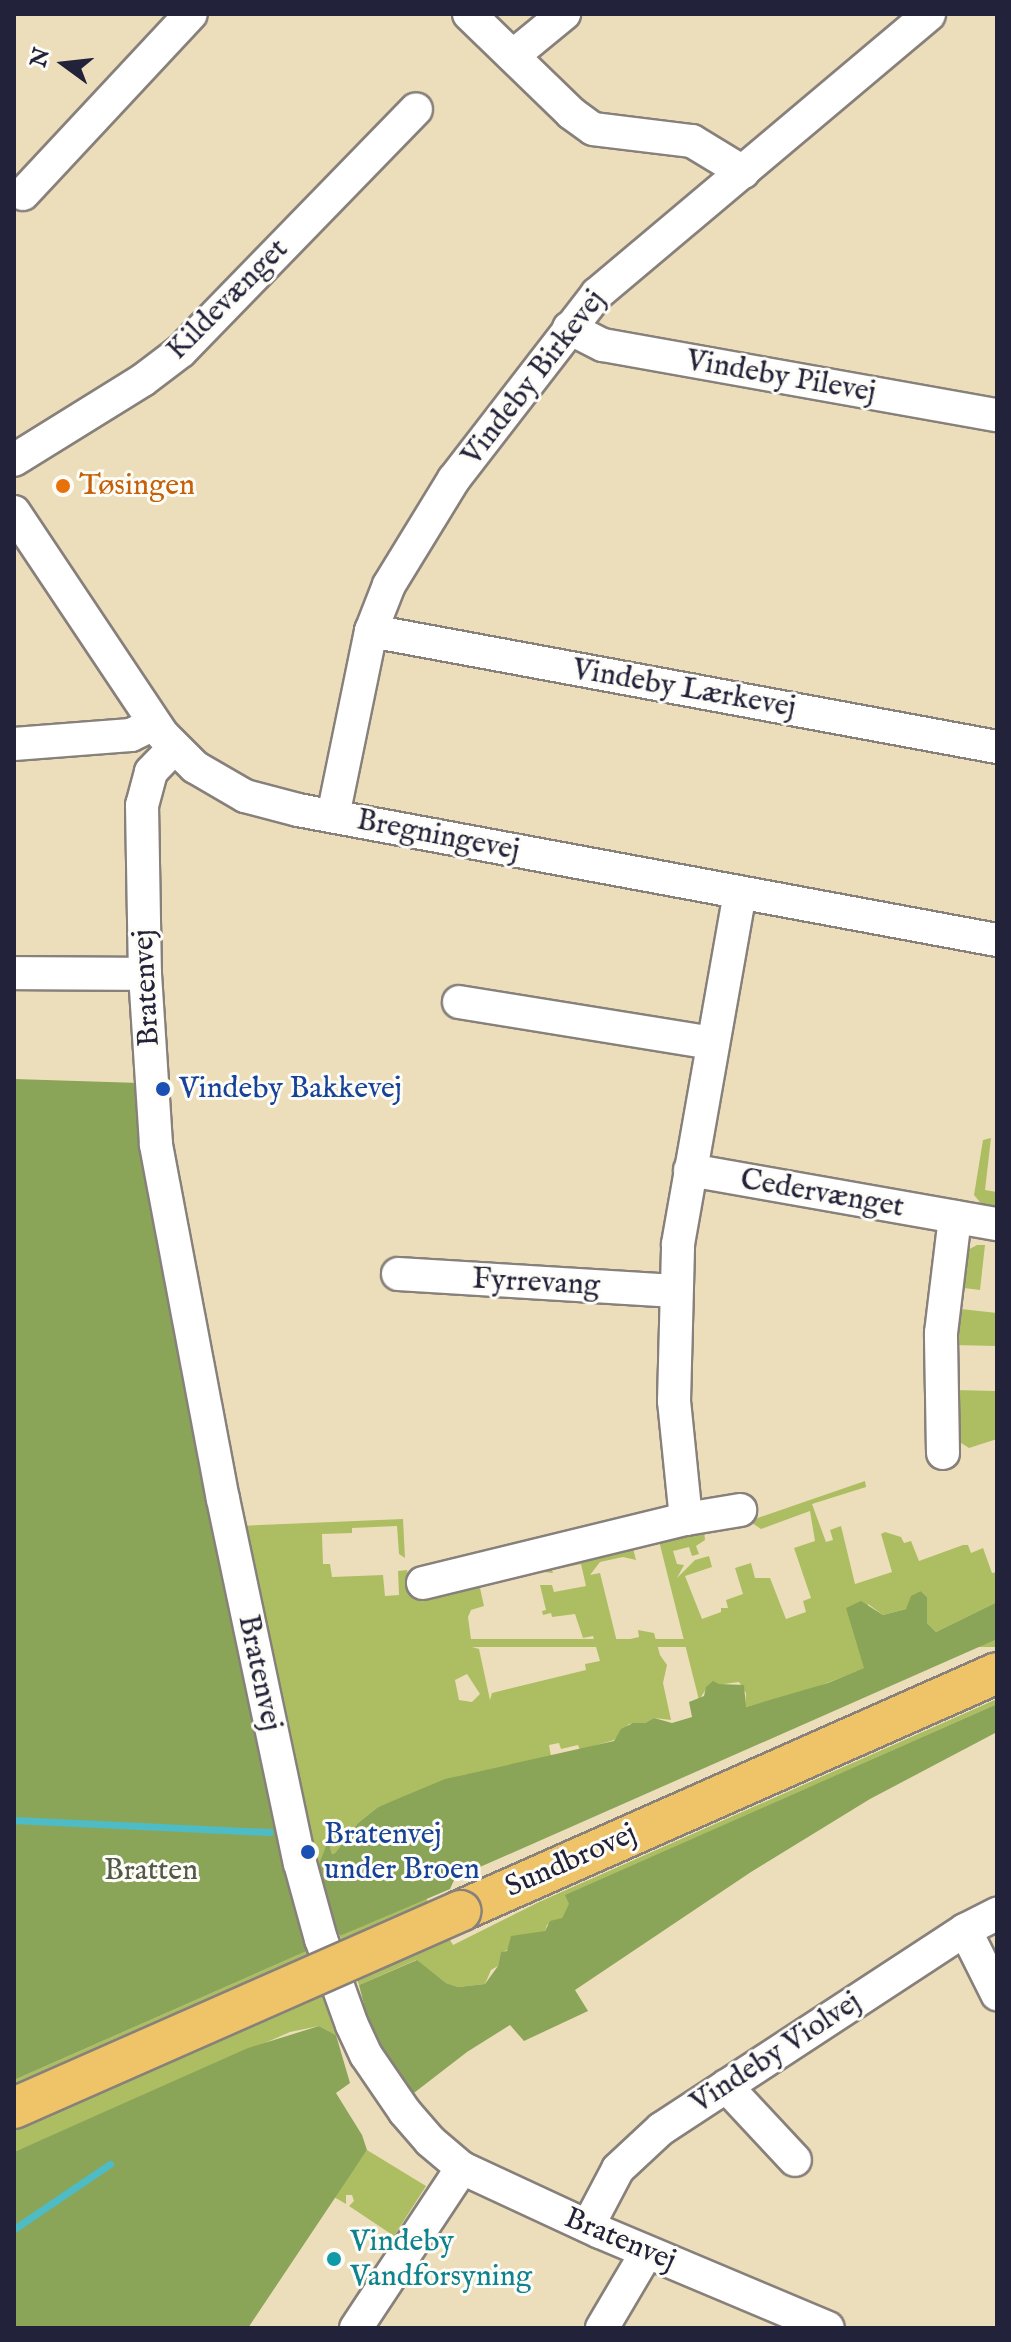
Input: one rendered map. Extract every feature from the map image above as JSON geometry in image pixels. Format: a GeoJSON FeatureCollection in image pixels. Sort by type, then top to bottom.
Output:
{"type":"FeatureCollection","features":[{"type":"Feature","properties":{"kind":"main road","name":"Sundbrovej"},"geometry":{"type":"LineString","coordinates":[[14,2108],[997,1673]]}},
{"type":"Feature","properties":{"kind":"street"},"geometry":{"type":"LineString","coordinates":[[23,194],[191,14]]}},
{"type":"Feature","properties":{"kind":"street"},"geometry":{"type":"LineString","coordinates":[[469,14],[571,113],[593,129],[692,141],[743,172]]}},
{"type":"Feature","properties":{"kind":"street"},"geometry":{"type":"LineString","coordinates":[[514,55],[564,14]]}},
{"type":"Feature","properties":{"kind":"street","name":"Vindeby Birkevej"},"geometry":{"type":"LineString","coordinates":[[333,816],[371,631],[389,585],[454,479],[569,328],[605,286],[929,14]]}},
{"type":"Feature","properties":{"kind":"street","name":"Kildevænget"},"geometry":{"type":"LineString","coordinates":[[14,460],[143,380],[181,351],[416,109]]}},
{"type":"Feature","properties":{"kind":"street","name":"Vindeby Pilevej"},"geometry":{"type":"LineString","coordinates":[[569,328],[603,345],[997,415]]}},
{"type":"Feature","properties":{"kind":"street","name":"Bregningevej"},"geometry":{"type":"LineString","coordinates":[[14,512],[154,724],[174,748],[210,777],[245,796],[333,816],[997,940]]}},
{"type":"Feature","properties":{"kind":"street","name":"Vindeby Lærkevej"},"geometry":{"type":"LineString","coordinates":[[371,631],[997,747]]}},
{"type":"Feature","properties":{"kind":"street"},"geometry":{"type":"LineString","coordinates":[[14,744],[131,735],[154,724]]}},
{"type":"Feature","properties":{"kind":"street","name":"Bratenvej"},"geometry":{"type":"LineString","coordinates":[[174,748],[151,772],[144,790],[145,974],[155,1132],[166,1211],[300,1863],[329,1964],[361,2045],[416,2126],[462,2168],[647,2252],[828,2328]]}},
{"type":"Feature","properties":{"kind":"street"},"geometry":{"type":"LineString","coordinates":[[686,1519],[674,1401],[675,1291],[690,1170],[740,892]]}},
{"type":"Feature","properties":{"kind":"street"},"geometry":{"type":"LineString","coordinates":[[14,973],[145,974]]}},
{"type":"Feature","properties":{"kind":"street"},"geometry":{"type":"LineString","coordinates":[[459,1002],[713,1043]]}},
{"type":"Feature","properties":{"kind":"street","name":"Cedervænget"},"geometry":{"type":"LineString","coordinates":[[690,1170],[997,1224]]}},
{"type":"Feature","properties":{"kind":"street"},"geometry":{"type":"LineString","coordinates":[[943,1453],[941,1333],[955,1217]]}},
{"type":"Feature","properties":{"kind":"street","name":"Fyrrevang"},"geometry":{"type":"LineString","coordinates":[[398,1274],[675,1291]]}},
{"type":"Feature","properties":{"kind":"street"},"geometry":{"type":"LineString","coordinates":[[423,1583],[686,1519],[740,1510]]}},
{"type":"Feature","properties":{"kind":"street","name":"Vindeby Violvej"},"geometry":{"type":"LineString","coordinates":[[588,2226],[618,2169],[661,2129],[965,1930],[997,1914]]}},
{"type":"Feature","properties":{"kind":"street"},"geometry":{"type":"LineString","coordinates":[[965,1930],[997,1994]]}},
{"type":"Feature","properties":{"kind":"street"},"geometry":{"type":"LineString","coordinates":[[726,2086],[795,2160]]}},
{"type":"Feature","properties":{"kind":"street"},"geometry":{"type":"LineString","coordinates":[[356,2328],[462,2168]]}},
{"type":"Feature","properties":{"kind":"street"},"geometry":{"type":"LineString","coordinates":[[602,2328],[647,2252]]}},
{"type":"Feature","properties":{"kind":"green space","name":"Bratten"},"geometry":{"type":"Polygon","coordinates":[[[14,1079],[140,1083],[307,1951],[14,2080],[14,1079]]]}},
{"type":"Feature","properties":{"kind":"green space"},"geometry":{"type":"Polygon","coordinates":[[[991,1138],[985,1190],[997,1192],[997,1210],[985,1208],[974,1195],[983,1140],[991,1138]]]}},
{"type":"Feature","properties":{"kind":"green space"},"geometry":{"type":"Polygon","coordinates":[[[977,1245],[985,1245],[980,1290],[964,1288],[961,1309],[997,1313],[997,1346],[953,1345],[964,1252],[977,1245]]]}},
{"type":"Feature","properties":{"kind":"green space"},"geometry":{"type":"Polygon","coordinates":[[[953,1390],[997,1391],[997,1439],[969,1448],[958,1441],[953,1390]]]}},
{"type":"Feature","properties":{"kind":"green space"},"geometry":{"type":"Polygon","coordinates":[[[865,1481],[866,1487],[812,1504],[826,1542],[833,1540],[830,1530],[841,1526],[855,1584],[892,1572],[881,1534],[885,1532],[901,1537],[904,1543],[911,1541],[919,1561],[963,1545],[968,1545],[971,1553],[983,1548],[992,1573],[997,1572],[997,1602],[936,1632],[927,1623],[927,1597],[921,1591],[906,1609],[883,1615],[868,1604],[865,1668],[802,1693],[745,1707],[746,1693],[739,1682],[708,1686],[699,1700],[659,1541],[704,1530],[705,1540],[696,1546],[699,1554],[692,1556],[689,1547],[673,1551],[677,1564],[684,1565],[677,1578],[695,1560],[709,1556],[712,1567],[685,1576],[702,1619],[721,1612],[721,1608],[728,1608],[726,1600],[743,1594],[735,1568],[751,1563],[755,1578],[770,1578],[786,1619],[806,1612],[803,1601],[811,1598],[794,1548],[815,1541],[810,1511],[761,1529],[749,1521],[865,1481]]]}},
{"type":"Feature","properties":{"kind":"green space"},"geometry":{"type":"Polygon","coordinates":[[[403,1519],[405,1558],[399,1554],[397,1526],[352,1528],[352,1533],[322,1534],[323,1564],[330,1564],[332,1577],[383,1575],[385,1596],[399,1595],[398,1571],[407,1570],[413,1599],[476,1585],[480,1588],[484,1606],[471,1610],[468,1617],[472,1647],[479,1649],[490,1700],[492,1693],[586,1670],[585,1664],[600,1661],[593,1636],[583,1638],[575,1614],[552,1617],[551,1613],[543,1615],[542,1611],[546,1610],[540,1585],[552,1585],[554,1592],[586,1586],[581,1564],[552,1570],[553,1573],[535,1571],[633,1548],[636,1560],[623,1557],[600,1562],[590,1575],[600,1573],[617,1642],[639,1637],[638,1630],[654,1633],[660,1655],[667,1665],[663,1683],[671,1720],[654,1718],[645,1723],[629,1724],[614,1740],[580,1750],[578,1745],[561,1749],[559,1743],[549,1745],[551,1756],[459,1776],[378,1807],[358,1823],[335,1853],[332,1854],[328,1842],[317,1877],[239,1526],[403,1519]],[[467,1674],[455,1680],[459,1700],[472,1702],[480,1694],[467,1674]]]}},
{"type":"Feature","properties":{"kind":"green space"},"geometry":{"type":"Polygon","coordinates":[[[921,1591],[927,1597],[927,1623],[936,1632],[997,1602],[997,1639],[455,1878],[450,1889],[340,1936],[324,1903],[317,1877],[318,1867],[328,1841],[332,1854],[335,1853],[358,1823],[378,1807],[445,1779],[614,1741],[621,1729],[633,1723],[645,1723],[654,1718],[672,1723],[692,1717],[689,1702],[704,1696],[706,1687],[713,1681],[744,1685],[746,1707],[828,1683],[864,1668],[846,1608],[861,1601],[883,1615],[906,1609],[911,1596],[921,1591]]]}},
{"type":"Feature","properties":{"kind":"green space"},"geometry":{"type":"Polygon","coordinates":[[[405,1639],[997,1639],[997,1647],[405,1647],[405,1639]]]}},
{"type":"Feature","properties":{"kind":"green space"},"geometry":{"type":"Polygon","coordinates":[[[997,1699],[997,1704],[566,1895],[570,1904],[562,1918],[547,1925],[545,1931],[501,1953],[498,1966],[491,1970],[485,1984],[458,1987],[446,1983],[416,1960],[359,1985],[340,1936],[426,1898],[453,1945],[539,1902],[997,1699]]]}},
{"type":"Feature","properties":{"kind":"green space"},"geometry":{"type":"Polygon","coordinates":[[[997,1704],[997,1732],[870,1799],[751,1872],[575,1990],[588,2011],[524,2041],[510,2025],[467,2052],[410,2096],[401,2085],[371,2032],[359,1985],[417,1960],[446,1983],[458,1987],[485,1984],[498,1966],[501,1952],[507,1951],[511,1936],[545,1931],[550,1921],[562,1918],[569,1904],[565,1895],[997,1704]]]}},
{"type":"Feature","properties":{"kind":"green space"},"geometry":{"type":"Polygon","coordinates":[[[307,1951],[336,2035],[319,2026],[290,2032],[14,2152],[14,2080],[307,1951]]]}},
{"type":"Feature","properties":{"kind":"green space"},"geometry":{"type":"Polygon","coordinates":[[[319,2026],[336,2035],[350,2083],[336,2093],[362,2135],[367,2150],[248,2328],[14,2328],[14,2152],[248,2048],[319,2026]]]}},
{"type":"Feature","properties":{"kind":"green space"},"geometry":{"type":"Polygon","coordinates":[[[367,2150],[426,2186],[394,2236],[349,2206],[354,2201],[352,2195],[346,2195],[346,2204],[334,2197],[367,2150]]]}},
{"type":"Feature","properties":{"kind":"waterway"},"geometry":{"type":"LineString","coordinates":[[14,1820],[270,1832]]}},
{"type":"Feature","properties":{"kind":"waterway"},"geometry":{"type":"LineString","coordinates":[[14,2229],[110,2164]]}},
{"type":"Feature","properties":{"kind":"place","name":"Tøsingen"},"geometry":{"type":"Point","coordinates":[63,486]}},
{"type":"Feature","properties":{"kind":"place","name":"Vindeby Bakkevej"},"geometry":{"type":"Point","coordinates":[163,1089]}},
{"type":"Feature","properties":{"kind":"place","name":"Bratenvej under Broen"},"geometry":{"type":"Point","coordinates":[308,1852]}},
{"type":"Feature","properties":{"kind":"place","name":"Vindeby Vandforsyning"},"geometry":{"type":"Point","coordinates":[334,2259]}}]}
